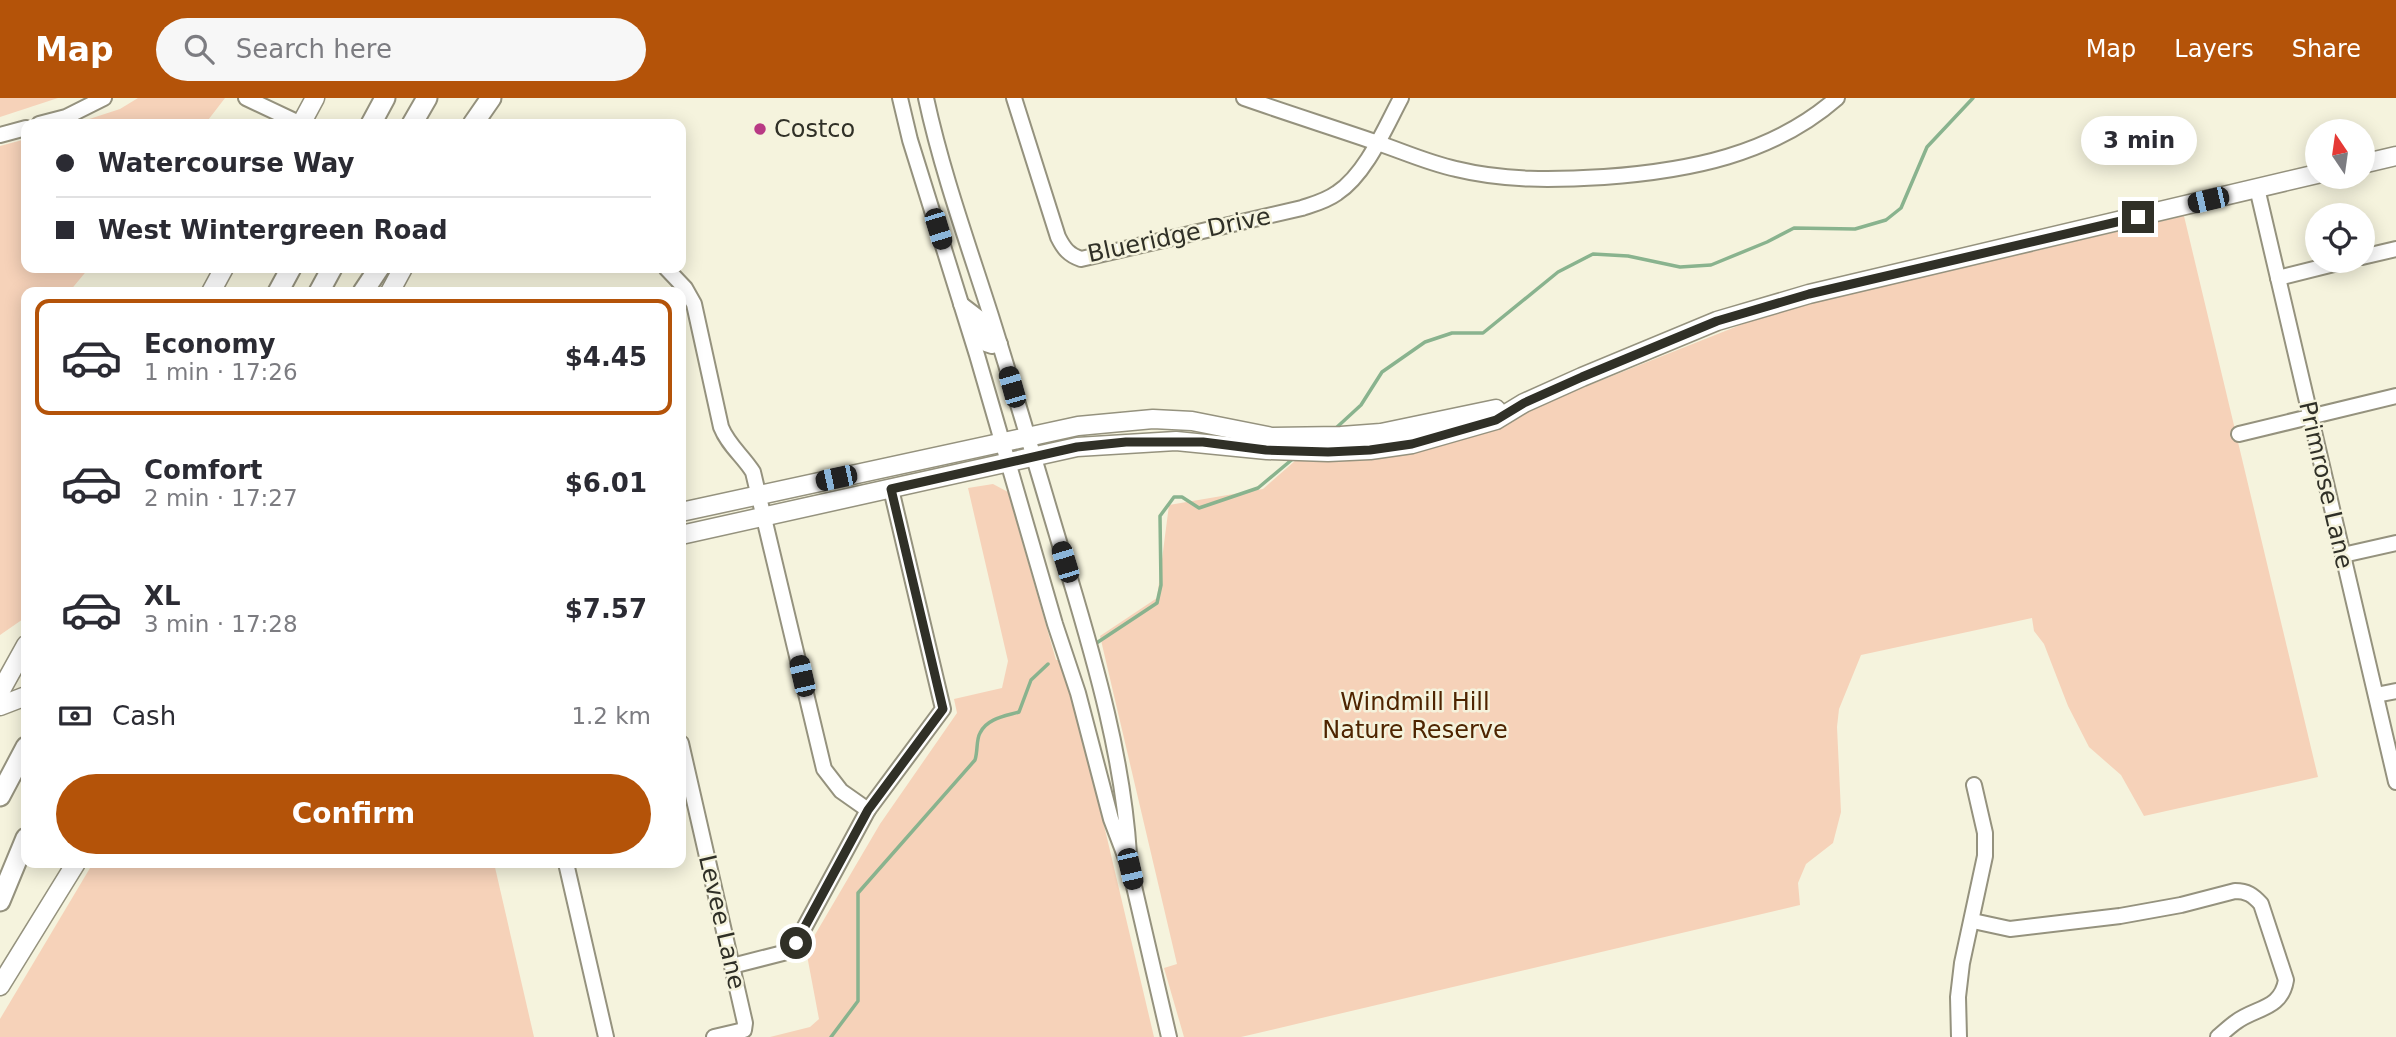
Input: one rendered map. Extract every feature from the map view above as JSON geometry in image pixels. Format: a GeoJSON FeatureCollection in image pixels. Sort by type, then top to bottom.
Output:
{"type":"FeatureCollection","features":[{"type":"Feature","properties":{"kind":"highway"},"geometry":{"type":"LineString","coordinates":[[374,119],[385,98]]}},
{"type":"Feature","properties":{"kind":"highway"},"geometry":{"type":"LineString","coordinates":[[415,119],[427,98]]}},
{"type":"Feature","properties":{"kind":"highway"},"geometry":{"type":"LineString","coordinates":[[476,119],[491,98]]}},
{"type":"Feature","properties":{"kind":"highway"},"geometry":{"type":"LineString","coordinates":[[0,784],[21,754]]}},
{"type":"Feature","properties":{"kind":"highway"},"geometry":{"type":"LineString","coordinates":[[0,796],[21,756]]}},
{"type":"Feature","properties":{"kind":"highway"},"geometry":{"type":"LineString","coordinates":[[0,875],[21,839]]}},
{"type":"Feature","properties":{"kind":"highway"},"geometry":{"type":"LineString","coordinates":[[0,901],[21,850]]}},
{"type":"Feature","properties":{"kind":"main road"},"geometry":{"type":"LineString","coordinates":[[304,119],[315,98]]}},
{"type":"Feature","properties":{"kind":"main road"},"geometry":{"type":"LineString","coordinates":[[485,119],[496,98]]}},
{"type":"Feature","properties":{"kind":"main road"},"geometry":{"type":"LineString","coordinates":[[2375,161],[2396,156]]}},
{"type":"Feature","properties":{"kind":"main road"},"geometry":{"type":"LineString","coordinates":[[686,534],[1077,447],[1126,442],[1203,442],[1267,443],[1340,451],[1412,444],[1496,420],[1524,403],[1582,377],[1717,321],[1809,294],[2305,177]]}},
{"type":"Feature","properties":{"kind":"main road"},"geometry":{"type":"LineString","coordinates":[[686,511],[1078,426],[1153,419],[1192,421],[1267,443],[1381,433],[1524,403]]}},
{"type":"Feature","properties":{"kind":"main road"},"geometry":{"type":"LineString","coordinates":[[0,692],[16,670]]}},
{"type":"Feature","properties":{"kind":"main road"},"geometry":{"type":"LineString","coordinates":[[0,706],[21,698]]}},
{"type":"Feature","properties":{"kind":"main road"},"geometry":{"type":"LineString","coordinates":[[0,986],[73,868]]}},
{"type":"Feature","properties":{"kind":"street"},"geometry":{"type":"LineString","coordinates":[[58,119],[104,98]]}},
{"type":"Feature","properties":{"kind":"street"},"geometry":{"type":"LineString","coordinates":[[246,98],[290,119]]}},
{"type":"Feature","properties":{"kind":"street"},"geometry":{"type":"LineString","coordinates":[[901,98],[909,140],[961,304],[1077,694],[1111,819],[1130,869],[1169,1037]]}},
{"type":"Feature","properties":{"kind":"street"},"geometry":{"type":"LineString","coordinates":[[926,98],[935,138],[1000,344],[1101,688],[1125,802],[1130,869]]}},
{"type":"Feature","properties":{"kind":"street","name":"Blueridge Drive"},"geometry":{"type":"LineString","coordinates":[[1014,98],[1058,237],[1071,256],[1082,259],[1324,201],[1339,192],[1353,178],[1377,143],[1401,98]]}},
{"type":"Feature","properties":{"kind":"street"},"geometry":{"type":"LineString","coordinates":[[1244,98],[1433,163],[1485,175],[1542,180],[1622,176],[1696,166],[1749,150],[1793,129],[1837,98]]}},
{"type":"Feature","properties":{"kind":"street"},"geometry":{"type":"LineString","coordinates":[[0,135],[21,129]]}},
{"type":"Feature","properties":{"kind":"street","name":"Primrose Lane"},"geometry":{"type":"LineString","coordinates":[[2257,188],[2396,782]]}},
{"type":"Feature","properties":{"kind":"street"},"geometry":{"type":"LineString","coordinates":[[942,243],[965,237]]}},
{"type":"Feature","properties":{"kind":"street"},"geometry":{"type":"LineString","coordinates":[[2375,254],[2396,249]]}},
{"type":"Feature","properties":{"kind":"street"},"geometry":{"type":"LineString","coordinates":[[2277,278],[2305,271]]}},
{"type":"Feature","properties":{"kind":"street"},"geometry":{"type":"LineString","coordinates":[[670,273],[682,287]]}},
{"type":"Feature","properties":{"kind":"street"},"geometry":{"type":"LineString","coordinates":[[686,292],[692,299],[720,427],[726,440],[744,458],[753,472],[824,769],[841,791],[868,810]]}},
{"type":"Feature","properties":{"kind":"street"},"geometry":{"type":"LineString","coordinates":[[961,304],[978,317],[986,344],[1000,344]]}},
{"type":"Feature","properties":{"kind":"street"},"geometry":{"type":"LineString","coordinates":[[2239,434],[2396,396]]}},
{"type":"Feature","properties":{"kind":"street"},"geometry":{"type":"LineString","coordinates":[[732,966],[783,953],[796,943],[868,810],[943,709],[891,489]]}},
{"type":"Feature","properties":{"kind":"street"},"geometry":{"type":"LineString","coordinates":[[2343,555],[2396,543]]}},
{"type":"Feature","properties":{"kind":"street"},"geometry":{"type":"LineString","coordinates":[[1077,694],[1101,688]]}},
{"type":"Feature","properties":{"kind":"street"},"geometry":{"type":"LineString","coordinates":[[2376,695],[2396,691]]}},
{"type":"Feature","properties":{"kind":"street","name":"Levee Lane"},"geometry":{"type":"LineString","coordinates":[[686,765],[746,1027],[744,1030],[714,1037]]}},
{"type":"Feature","properties":{"kind":"street"},"geometry":{"type":"LineString","coordinates":[[1959,1037],[1958,997],[1962,963],[1985,856],[1985,833],[1974,785]]}},
{"type":"Feature","properties":{"kind":"street"},"geometry":{"type":"LineString","coordinates":[[567,868],[606,1037]]}},
{"type":"Feature","properties":{"kind":"street"},"geometry":{"type":"LineString","coordinates":[[1973,920],[2010,929],[2119,916],[2181,905],[2235,891],[2244,891],[2255,896],[2261,904],[2286,980],[2285,989],[2278,1000],[2235,1022],[2218,1037]]}},
{"type":"Feature","properties":{"kind":"green space"},"geometry":{"type":"Polygon","coordinates":[[[0,98],[58,98],[0,117],[0,98]]]}},
{"type":"Feature","properties":{"kind":"green space"},"geometry":{"type":"Polygon","coordinates":[[[138,98],[225,98],[209,119],[89,119],[120,109],[138,98]]]}},
{"type":"Feature","properties":{"kind":"green space"},"geometry":{"type":"Polygon","coordinates":[[[21,140],[21,273],[85,273],[73,287],[21,287],[21,620],[0,635],[0,146],[21,140]]]}},
{"type":"Feature","properties":{"kind":"green space","name":"Windmill Hill Nature Reserve"},"geometry":{"type":"Polygon","coordinates":[[[2184,216],[2318,777],[2144,816],[2121,775],[2089,747],[2068,706],[2044,644],[2034,631],[2032,618],[1861,655],[1839,709],[1837,727],[1841,812],[1833,843],[1806,864],[1798,883],[1800,905],[1241,1037],[1184,1037],[1164,968],[1177,964],[1100,636],[1157,598],[1169,505],[1263,489],[1304,453],[1484,427],[1773,312],[2184,216]]]}},
{"type":"Feature","properties":{"kind":"green space"},"geometry":{"type":"Polygon","coordinates":[[[993,484],[1008,492],[1056,660],[1065,660],[1154,1037],[770,1037],[810,1027],[819,1019],[806,950],[880,824],[957,713],[954,699],[1002,688],[1008,661],[968,488],[993,484]]]}},
{"type":"Feature","properties":{"kind":"green space"},"geometry":{"type":"Polygon","coordinates":[[[90,868],[495,868],[534,1037],[0,1037],[0,1019],[90,868]]]}},
{"type":"Feature","properties":{"kind":"waterway"},"geometry":{"type":"LineString","coordinates":[[1336,428],[1361,405],[1382,372],[1425,342],[1452,333],[1483,333],[1558,272],[1593,254],[1628,256],[1680,267],[1711,265],[1794,228],[1855,229],[1886,220],[1901,208],[1927,147],[1973,98]]}},
{"type":"Feature","properties":{"kind":"waterway"},"geometry":{"type":"LineString","coordinates":[[1095,644],[1157,603],[1161,585],[1160,516],[1174,497],[1182,497],[1199,508],[1258,488],[1295,457]]}},
{"type":"Feature","properties":{"kind":"waterway"},"geometry":{"type":"LineString","coordinates":[[831,1037],[858,1001],[858,893],[975,760],[978,739],[983,728],[997,718],[1019,712],[1031,680],[1048,664]]}},
{"type":"Feature","properties":{"kind":"place","name":"Costco"},"geometry":{"type":"Point","coordinates":[760,129]}},
{"type":"Feature","properties":{"kind":"route"},"geometry":{"type":"LineString","coordinates":[[796,943],[868,810],[943,709],[891,489],[1077,447],[1126,442],[1203,442],[1266,450],[1328,452],[1412,444],[1496,420],[1524,403],[1582,377],[1717,321],[1809,294],[2138,217]]}}]}
